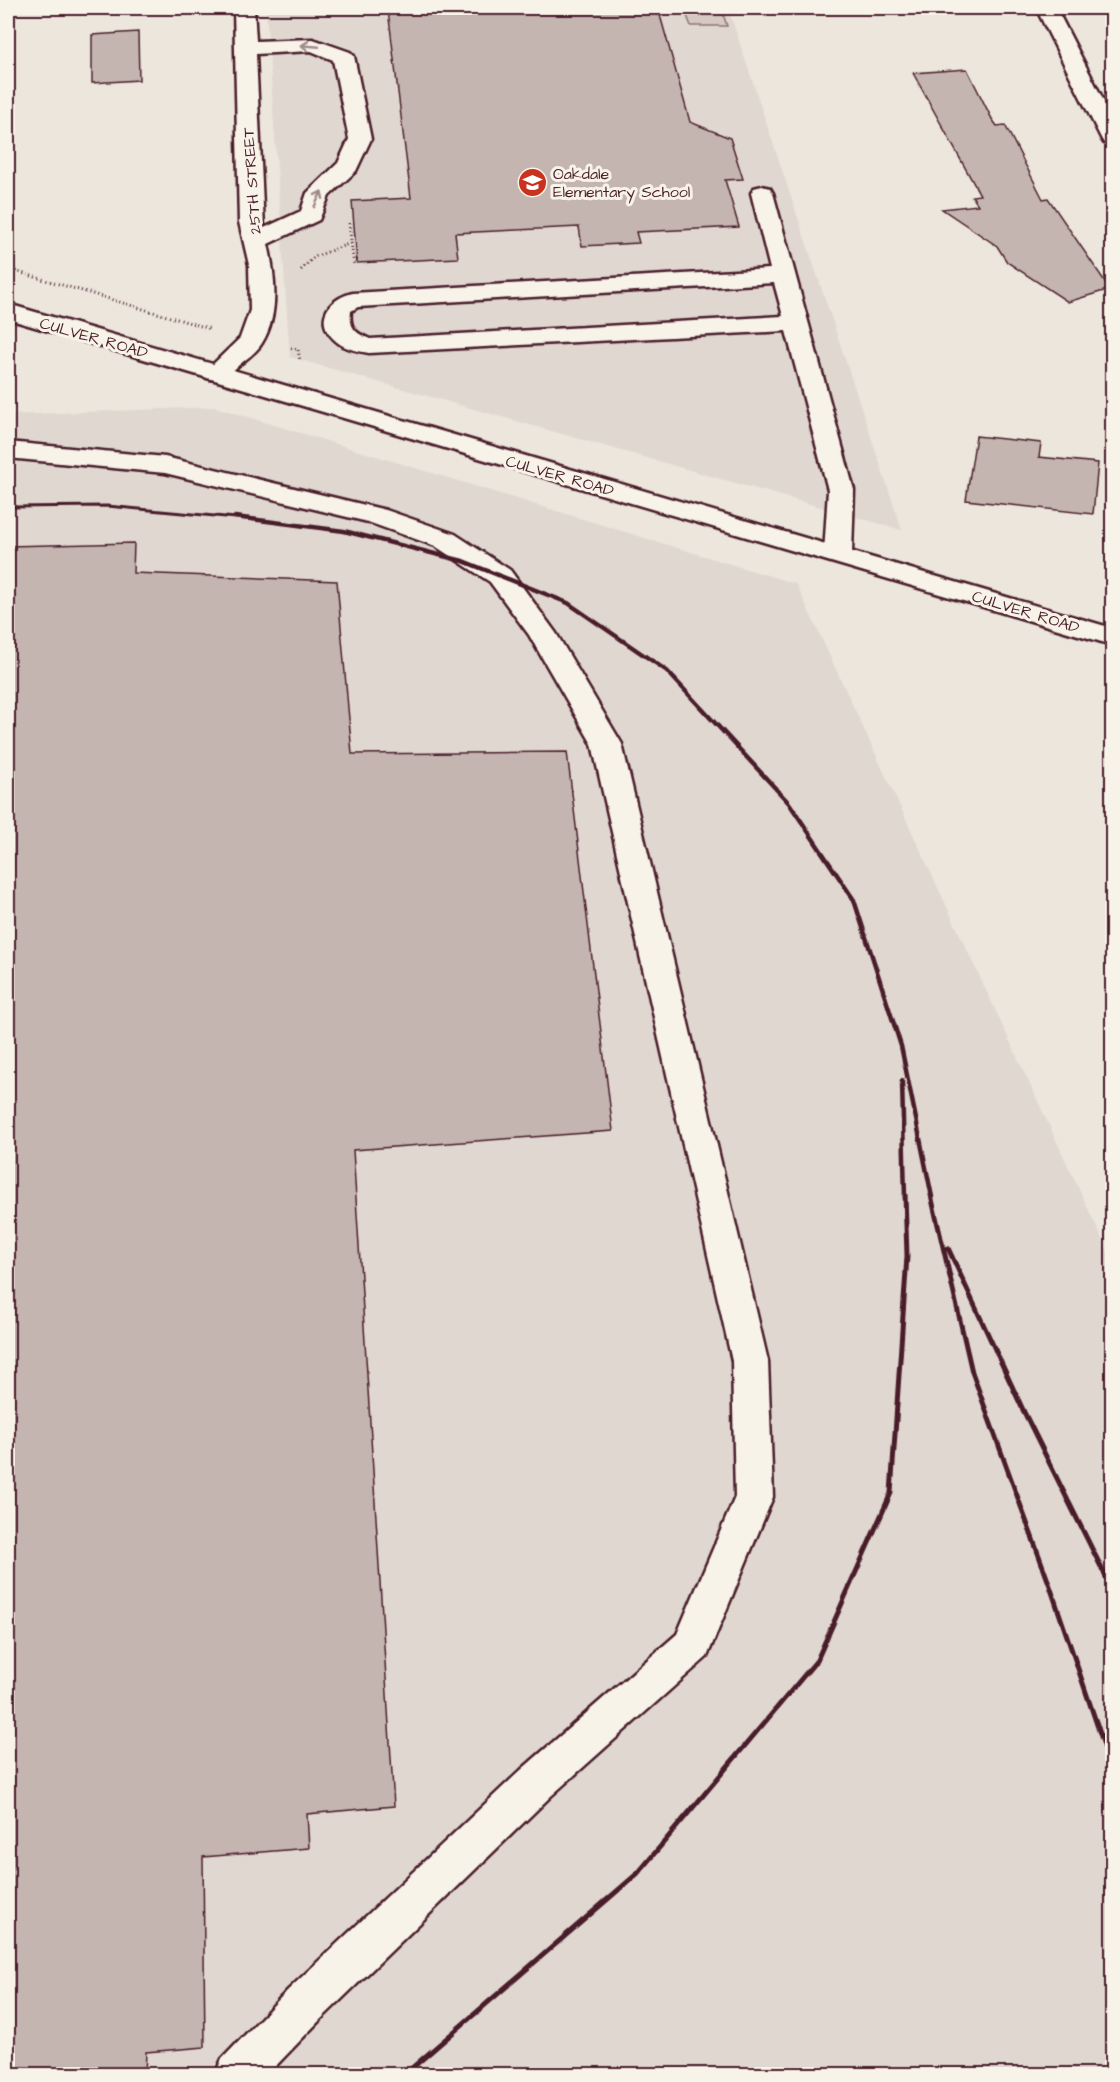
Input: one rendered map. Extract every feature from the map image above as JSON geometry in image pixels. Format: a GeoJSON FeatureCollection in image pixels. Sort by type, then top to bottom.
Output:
{"type":"FeatureCollection","features":[{"type":"Feature","properties":{"kind":"street","name":"25TH STREET"},"geometry":{"type":"LineString","coordinates":[[216,373],[251,341],[262,310],[261,265],[251,222],[247,161],[244,8]]}},
{"type":"Feature","properties":{"kind":"street"},"geometry":{"type":"LineString","coordinates":[[1046,8],[1113,138]]}},
{"type":"Feature","properties":{"kind":"street"},"geometry":{"type":"LineString","coordinates":[[244,48],[313,45],[344,56],[360,139],[348,166],[318,193],[311,215],[255,241]]}},
{"type":"Feature","properties":{"kind":"street"},"geometry":{"type":"LineString","coordinates":[[762,193],[841,490],[838,554]]}},
{"type":"Feature","properties":{"kind":"street"},"geometry":{"type":"LineString","coordinates":[[784,276],[353,300],[339,308],[337,321],[341,334],[355,342],[369,346],[797,323]]}},
{"type":"Feature","properties":{"kind":"street","name":"CULVER ROAD"},"geometry":{"type":"LineString","coordinates":[[8,311],[1113,637]]}},
{"type":"Feature","properties":{"kind":"street"},"geometry":{"type":"LineString","coordinates":[[8,450],[165,465],[377,516],[445,540],[500,576],[542,633],[607,744],[750,1361],[754,1497],[693,1645],[536,1784],[304,2005],[257,2066]]}},
{"type":"Feature","properties":{"kind":"shaded area","name":"Oakdale Elementary School"},"geometry":{"type":"Polygon","coordinates":[[[266,8],[728,8],[902,530],[290,357],[266,8]]]}},
{"type":"Feature","properties":{"kind":"shaded area"},"geometry":{"type":"Polygon","coordinates":[[[684,8],[721,8],[727,26],[691,26],[684,8]]]}},
{"type":"Feature","properties":{"kind":"shaded area"},"geometry":{"type":"Polygon","coordinates":[[[215,407],[796,584],[1112,1260],[1112,2074],[8,2074],[8,415],[215,407]]]}},
{"type":"Feature","properties":{"kind":"building"},"geometry":{"type":"Polygon","coordinates":[[[658,8],[690,122],[730,138],[743,179],[725,180],[739,227],[636,232],[639,243],[582,246],[579,227],[455,233],[458,258],[357,263],[352,201],[411,198],[388,10],[658,8]]]}},
{"type":"Feature","properties":{"kind":"building"},"geometry":{"type":"Polygon","coordinates":[[[138,32],[139,80],[92,83],[92,35],[138,32]]]}},
{"type":"Feature","properties":{"kind":"building"},"geometry":{"type":"Polygon","coordinates":[[[967,69],[992,119],[997,126],[1005,125],[1043,199],[1048,198],[1110,289],[1068,302],[1007,262],[997,246],[942,209],[978,205],[972,196],[980,195],[913,73],[967,69]]]}},
{"type":"Feature","properties":{"kind":"building"},"geometry":{"type":"Polygon","coordinates":[[[976,436],[1041,443],[1039,457],[1098,463],[1093,514],[966,500],[976,436]]]}},
{"type":"Feature","properties":{"kind":"building"},"geometry":{"type":"Polygon","coordinates":[[[134,543],[133,573],[337,581],[352,754],[567,752],[613,1131],[353,1150],[394,1806],[307,1814],[309,1848],[203,1857],[205,2047],[146,2052],[145,2074],[8,2074],[8,546],[134,543]]]}},
{"type":"Feature","properties":{"kind":"railway"},"geometry":{"type":"LineString","coordinates":[[8,507],[107,506],[247,519]]}},
{"type":"Feature","properties":{"kind":"railway"},"geometry":{"type":"LineString","coordinates":[[235,517],[344,531],[463,561],[568,603],[667,671],[789,803],[854,900],[901,1046],[932,1197]]}},
{"type":"Feature","properties":{"kind":"railway"},"geometry":{"type":"LineString","coordinates":[[902,1081],[905,1197]]}},
{"type":"Feature","properties":{"kind":"railway"},"geometry":{"type":"LineString","coordinates":[[405,2074],[638,1873],[817,1660],[891,1493],[907,1256],[905,1195]]}},
{"type":"Feature","properties":{"kind":"railway"},"geometry":{"type":"LineString","coordinates":[[931,1195],[972,1372],[1050,1586],[1112,1769]]}},
{"type":"Feature","properties":{"kind":"railway"},"geometry":{"type":"LineString","coordinates":[[948,1248],[1024,1412],[1112,1589]]}},
{"type":"Feature","properties":{"kind":"place","name":"Oakdale Elementary School"},"geometry":{"type":"Point","coordinates":[532,182]}}]}
